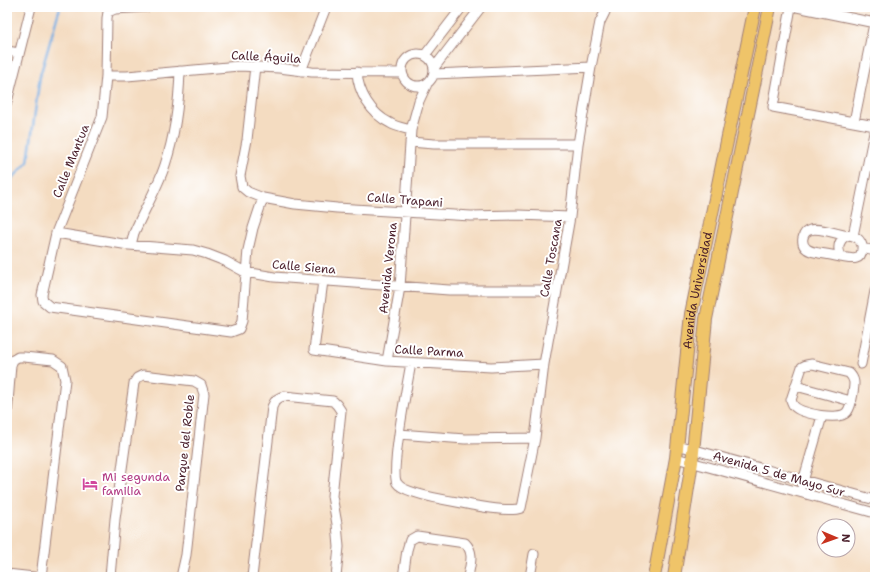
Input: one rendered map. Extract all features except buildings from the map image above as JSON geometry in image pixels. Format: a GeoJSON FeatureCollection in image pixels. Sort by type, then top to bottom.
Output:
{"type":"FeatureCollection","features":[{"type":"Feature","properties":{"kind":"main road","name":"Avenida Universidad"},"geometry":{"type":"LineString","coordinates":[[654,577],[676,458],[691,314],[755,7]]}},
{"type":"Feature","properties":{"kind":"main road","name":"Avenida Universidad"},"geometry":{"type":"LineString","coordinates":[[674,577],[693,456],[706,319],[770,7]]}},
{"type":"Feature","properties":{"kind":"street"},"geometry":{"type":"LineString","coordinates":[[7,102],[32,7]]}},
{"type":"Feature","properties":{"kind":"street","name":"Calle Mantua"},"geometry":{"type":"LineString","coordinates":[[148,7],[115,9],[108,12],[106,76],[102,117],[56,233],[42,295],[43,301],[50,307],[231,332],[239,329],[242,321],[245,272]]}},
{"type":"Feature","properties":{"kind":"street"},"geometry":{"type":"LineString","coordinates":[[302,71],[326,7]]}},
{"type":"Feature","properties":{"kind":"street"},"geometry":{"type":"LineString","coordinates":[[425,56],[462,7]]}},
{"type":"Feature","properties":{"kind":"street"},"geometry":{"type":"LineString","coordinates":[[434,71],[430,58],[415,54],[407,59],[402,68],[402,73],[407,82],[412,86],[422,86],[430,82],[434,71],[481,7]]}},
{"type":"Feature","properties":{"kind":"street","name":"Calle Toscana"},"geometry":{"type":"LineString","coordinates":[[399,434],[394,477],[397,484],[405,490],[482,508],[521,508],[535,438],[544,364],[570,217],[578,144],[591,67],[600,22],[605,7]]}},
{"type":"Feature","properties":{"kind":"street"},"geometry":{"type":"LineString","coordinates":[[791,7],[773,107],[875,127],[850,236]]}},
{"type":"Feature","properties":{"kind":"street"},"geometry":{"type":"LineString","coordinates":[[797,7],[875,22],[854,122]]}},
{"type":"Feature","properties":{"kind":"street"},"geometry":{"type":"LineString","coordinates":[[7,51],[19,53]]}},
{"type":"Feature","properties":{"kind":"street","name":"Calle Águila"},"geometry":{"type":"LineString","coordinates":[[106,76],[127,76],[239,66],[256,66],[302,71],[402,73]]}},
{"type":"Feature","properties":{"kind":"street","name":"Calle Trapani"},"geometry":{"type":"LineString","coordinates":[[256,66],[247,140],[240,176],[242,187],[248,192],[263,198],[295,204],[406,213],[471,216],[531,215],[570,217]]}},
{"type":"Feature","properties":{"kind":"street"},"geometry":{"type":"LineString","coordinates":[[434,71],[591,67]]}},
{"type":"Feature","properties":{"kind":"street"},"geometry":{"type":"LineString","coordinates":[[131,245],[134,233],[154,190],[168,154],[176,118],[180,71]]}},
{"type":"Feature","properties":{"kind":"street"},"geometry":{"type":"LineString","coordinates":[[358,72],[358,81],[362,92],[375,112],[389,123],[411,130]]}},
{"type":"Feature","properties":{"kind":"street","name":"Avenida Verona"},"geometry":{"type":"LineString","coordinates":[[387,361],[400,287],[411,130],[418,101],[427,84]]}},
{"type":"Feature","properties":{"kind":"street"},"geometry":{"type":"LineString","coordinates":[[417,87],[418,101]]}},
{"type":"Feature","properties":{"kind":"street"},"geometry":{"type":"LineString","coordinates":[[410,142],[434,144],[578,144]]}},
{"type":"Feature","properties":{"kind":"street"},"geometry":{"type":"LineString","coordinates":[[245,272],[253,228],[263,198]]}},
{"type":"Feature","properties":{"kind":"street"},"geometry":{"type":"LineString","coordinates":[[813,229],[858,238],[862,248],[860,255],[855,259],[848,260],[842,257],[810,251],[804,246],[803,239],[806,232],[813,229]]}},
{"type":"Feature","properties":{"kind":"street","name":"Calle Siena"},"geometry":{"type":"LineString","coordinates":[[56,233],[131,245],[193,250],[224,261],[245,272],[274,277],[400,287],[483,291],[557,290]]}},
{"type":"Feature","properties":{"kind":"street"},"geometry":{"type":"LineString","coordinates":[[842,257],[839,253],[839,243],[842,238],[850,236]]}},
{"type":"Feature","properties":{"kind":"street"},"geometry":{"type":"LineString","coordinates":[[862,248],[875,251]]}},
{"type":"Feature","properties":{"kind":"street","name":"Calle Parma"},"geometry":{"type":"LineString","coordinates":[[323,281],[314,350],[387,361],[491,367],[544,364]]}},
{"type":"Feature","properties":{"kind":"street"},"geometry":{"type":"LineString","coordinates":[[861,364],[875,291]]}},
{"type":"Feature","properties":{"kind":"street"},"geometry":{"type":"LineString","coordinates":[[7,415],[11,365],[13,360],[18,357],[53,360],[62,366],[65,380],[40,577]]}},
{"type":"Feature","properties":{"kind":"street"},"geometry":{"type":"LineString","coordinates":[[411,362],[399,434],[465,439],[535,438]]}},
{"type":"Feature","properties":{"kind":"street"},"geometry":{"type":"LineString","coordinates":[[812,364],[849,373],[853,376],[854,382],[848,411],[838,416],[822,416],[799,409],[793,405],[791,400],[796,386],[802,367],[812,364]]}},
{"type":"Feature","properties":{"kind":"street","name":"Parque del Roble"},"geometry":{"type":"LineString","coordinates":[[110,577],[115,519],[134,383],[137,378],[142,375],[194,380],[201,385],[204,394],[186,555],[181,577]]}},
{"type":"Feature","properties":{"kind":"street"},"geometry":{"type":"LineString","coordinates":[[796,386],[851,401]]}},
{"type":"Feature","properties":{"kind":"street"},"geometry":{"type":"LineString","coordinates":[[252,577],[272,406],[274,401],[279,397],[284,396],[333,401],[337,404],[341,411],[332,496],[339,547],[336,577]]}},
{"type":"Feature","properties":{"kind":"street"},"geometry":{"type":"LineString","coordinates":[[800,493],[822,416]]}},
{"type":"Feature","properties":{"kind":"street","name":"Avenida 5 de Mayo Sur"},"geometry":{"type":"LineString","coordinates":[[677,445],[693,456],[800,493],[875,513]]}},
{"type":"Feature","properties":{"kind":"street","name":"Avenida 5 de Mayo Sur"},"geometry":{"type":"LineString","coordinates":[[676,458],[693,456],[803,481],[875,500]]}},
{"type":"Feature","properties":{"kind":"street"},"geometry":{"type":"LineString","coordinates":[[403,577],[408,545],[410,540],[417,536],[465,543],[471,549],[468,577]]}},
{"type":"Feature","properties":{"kind":"street"},"geometry":{"type":"LineString","coordinates":[[530,577],[534,554]]}},
{"type":"Feature","properties":{"kind":"street"},"geometry":{"type":"LineString","coordinates":[[7,574],[34,577]]}},
{"type":"Feature","properties":{"kind":"waterway"},"geometry":{"type":"LineString","coordinates":[[7,184],[28,162],[40,76],[60,7]]}},
{"type":"Feature","properties":{"kind":"place","name":"Mi segunda familia"},"geometry":{"type":"Point","coordinates":[90,484]}}]}
